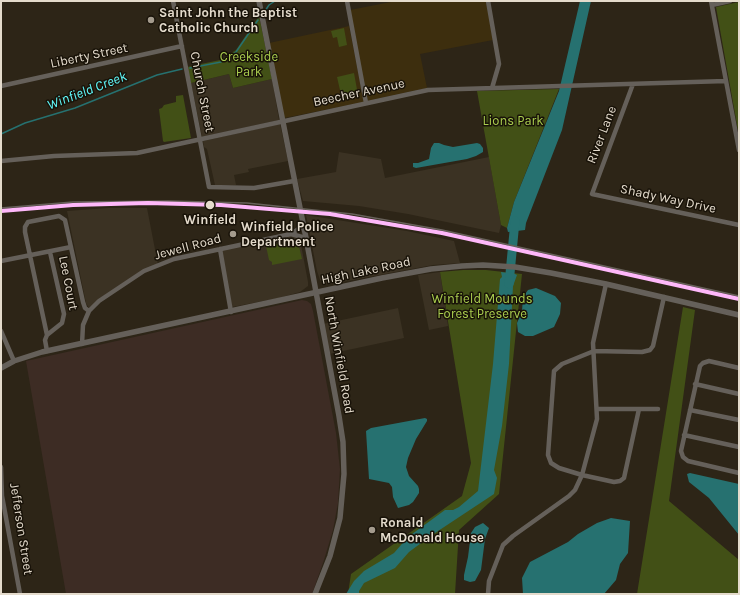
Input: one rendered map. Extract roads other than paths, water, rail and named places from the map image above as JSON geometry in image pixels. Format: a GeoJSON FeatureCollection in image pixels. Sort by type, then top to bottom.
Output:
{"type":"FeatureCollection","features":[{"type":"Feature","properties":{"kind":"street","name":"Church Street"},"geometry":{"type":"LineString","coordinates":[[173,1],[209,187],[254,188],[294,182]]}},
{"type":"Feature","properties":{"kind":"street","name":"North Winfield Road"},"geometry":{"type":"LineString","coordinates":[[258,1],[304,225],[339,416],[343,448],[344,474],[342,505],[338,530],[330,556],[315,594]]}},
{"type":"Feature","properties":{"kind":"street"},"geometry":{"type":"LineString","coordinates":[[347,1],[366,103]]}},
{"type":"Feature","properties":{"kind":"street"},"geometry":{"type":"LineString","coordinates":[[488,1],[499,64],[492,88]]}},
{"type":"Feature","properties":{"kind":"street"},"geometry":{"type":"LineString","coordinates":[[730,1],[712,3],[739,150]]}},
{"type":"Feature","properties":{"kind":"street","name":"Liberty Street"},"geometry":{"type":"LineString","coordinates":[[1,86],[182,46]]}},
{"type":"Feature","properties":{"kind":"street","name":"Beecher Avenue"},"geometry":{"type":"LineString","coordinates":[[1,161],[54,156],[137,153],[428,90],[726,81]]}},
{"type":"Feature","properties":{"kind":"street","name":"River Lane"},"geometry":{"type":"LineString","coordinates":[[592,194],[633,84]]}},
{"type":"Feature","properties":{"kind":"street","name":"Shady Way Drive"},"geometry":{"type":"LineString","coordinates":[[592,194],[739,225]]}},
{"type":"Feature","properties":{"kind":"street"},"geometry":{"type":"LineString","coordinates":[[47,351],[45,340],[47,335],[25,232],[25,227],[28,222],[60,216],[65,220],[83,302],[85,308],[91,309],[83,325],[82,344]]}},
{"type":"Feature","properties":{"kind":"street","name":"Jewell Road"},"geometry":{"type":"LineString","coordinates":[[91,309],[99,301],[151,267],[174,259],[291,234],[304,225]]}},
{"type":"Feature","properties":{"kind":"street","name":"Jewell Road"},"geometry":{"type":"LineString","coordinates":[[291,234],[306,238]]}},
{"type":"Feature","properties":{"kind":"street"},"geometry":{"type":"LineString","coordinates":[[1,261],[70,248]]}},
{"type":"Feature","properties":{"kind":"street"},"geometry":{"type":"LineString","coordinates":[[220,249],[231,312]]}},
{"type":"Feature","properties":{"kind":"street","name":"Lee Court"},"geometry":{"type":"LineString","coordinates":[[47,335],[62,323],[64,314],[50,252]]}},
{"type":"Feature","properties":{"kind":"street","name":"High Lake Road"},"geometry":{"type":"LineString","coordinates":[[1,368],[14,361],[47,351],[382,278],[431,269],[483,265],[515,267],[551,273],[606,284],[739,315]]}},
{"type":"Feature","properties":{"kind":"street"},"geometry":{"type":"LineString","coordinates":[[488,594],[489,581],[504,545],[513,536],[569,496],[575,490],[582,475],[595,428],[597,409],[594,336],[606,284]]}},
{"type":"Feature","properties":{"kind":"street"},"geometry":{"type":"LineString","coordinates":[[640,409],[624,478],[620,481],[614,482],[582,475],[554,466],[549,459],[548,455],[554,371],[562,364],[594,351],[642,352],[650,350],[653,346],[664,297]]}},
{"type":"Feature","properties":{"kind":"street"},"geometry":{"type":"LineString","coordinates":[[1,331],[14,361]]}},
{"type":"Feature","properties":{"kind":"street"},"geometry":{"type":"LineString","coordinates":[[739,368],[706,362],[700,366],[680,451],[685,459],[739,473]]}},
{"type":"Feature","properties":{"kind":"street"},"geometry":{"type":"LineString","coordinates":[[695,384],[739,394]]}},
{"type":"Feature","properties":{"kind":"street"},"geometry":{"type":"LineString","coordinates":[[597,409],[658,409]]}},
{"type":"Feature","properties":{"kind":"street"},"geometry":{"type":"LineString","coordinates":[[690,410],[739,420]]}},
{"type":"Feature","properties":{"kind":"street"},"geometry":{"type":"LineString","coordinates":[[684,435],[739,446]]}},
{"type":"Feature","properties":{"kind":"street","name":"Jefferson Street"},"geometry":{"type":"LineString","coordinates":[[1,467],[2,496],[20,594]]}},
{"type":"Feature","properties":{"kind":"water"},"geometry":{"type":"Polygon","coordinates":[[[580,1],[591,1],[562,130],[526,223],[525,230],[508,232],[507,228],[514,202],[559,91],[580,1]]]}},
{"type":"Feature","properties":{"kind":"water"},"geometry":{"type":"Polygon","coordinates":[[[434,143],[453,147],[477,143],[483,148],[483,152],[467,159],[416,168],[413,167],[413,163],[418,163],[429,159],[431,148],[434,143]]]}},
{"type":"Feature","properties":{"kind":"water"},"geometry":{"type":"Polygon","coordinates":[[[501,272],[517,275],[513,286],[509,364],[502,426],[494,470],[497,478],[494,494],[409,552],[395,568],[364,583],[359,591],[359,594],[346,594],[354,581],[364,571],[394,553],[408,537],[445,510],[453,510],[459,507],[478,491],[493,364],[500,279],[502,277],[501,272]]]}},
{"type":"Feature","properties":{"kind":"water"},"geometry":{"type":"Polygon","coordinates":[[[536,288],[555,296],[561,303],[560,314],[554,327],[533,336],[525,336],[518,332],[517,323],[522,311],[523,297],[528,290],[536,288]]]}},
{"type":"Feature","properties":{"kind":"water"},"geometry":{"type":"Polygon","coordinates":[[[425,418],[427,421],[416,439],[406,467],[409,476],[418,486],[419,493],[409,505],[398,508],[393,497],[392,487],[389,483],[369,479],[366,431],[371,428],[425,418]]]}},
{"type":"Feature","properties":{"kind":"water"},"geometry":{"type":"Polygon","coordinates":[[[690,473],[739,484],[739,535],[709,498],[689,482],[687,474],[690,473]]]}},
{"type":"Feature","properties":{"kind":"water"},"geometry":{"type":"Polygon","coordinates":[[[611,518],[630,521],[628,553],[620,564],[616,580],[604,594],[523,594],[522,578],[530,562],[568,542],[578,534],[597,523],[611,518]]]}},
{"type":"Feature","properties":{"kind":"water"},"geometry":{"type":"Polygon","coordinates":[[[483,523],[489,528],[485,539],[481,570],[475,581],[470,582],[464,580],[464,575],[471,533],[475,527],[483,523]]]}},
{"type":"Feature","properties":{"kind":"waterway","name":"Winfield Creek"},"geometry":{"type":"LineString","coordinates":[[265,11],[269,5],[275,1]]}},
{"type":"Feature","properties":{"kind":"waterway","name":"Winfield Creek"},"geometry":{"type":"LineString","coordinates":[[190,68],[221,62],[236,52],[258,20]]}},
{"type":"Feature","properties":{"kind":"waterway","name":"Winfield Creek"},"geometry":{"type":"LineString","coordinates":[[1,134],[25,123],[75,108],[157,75],[182,69]]}},
{"type":"Feature","properties":{"kind":"waterway"},"geometry":{"type":"LineString","coordinates":[[509,284],[515,221]]}},
{"type":"Feature","properties":{"kind":"railway"},"geometry":{"type":"LineString","coordinates":[[1,208],[73,202],[168,201],[247,203],[352,214],[442,230],[739,296]]}},
{"type":"Feature","properties":{"kind":"place","name":"Saint John the Baptist Catholic Church"},"geometry":{"type":"Point","coordinates":[151,20]}},
{"type":"Feature","properties":{"kind":"place","name":"Winfield"},"geometry":{"type":"Point","coordinates":[210,205]}},
{"type":"Feature","properties":{"kind":"place","name":"Winfield Police Department"},"geometry":{"type":"Point","coordinates":[233,234]}},
{"type":"Feature","properties":{"kind":"place","name":"Ronald McDonald House"},"geometry":{"type":"Point","coordinates":[372,530]}},
{"type":"Feature","properties":{"kind":"park label","name":"Creekside Park"},"geometry":{"type":"Point","coordinates":[249,64]}},
{"type":"Feature","properties":{"kind":"park label","name":"Lions Park"},"geometry":{"type":"Point","coordinates":[513,121]}},
{"type":"Feature","properties":{"kind":"park label","name":"Winfield Mounds Forest Preserve"},"geometry":{"type":"Point","coordinates":[482,306]}}]}
